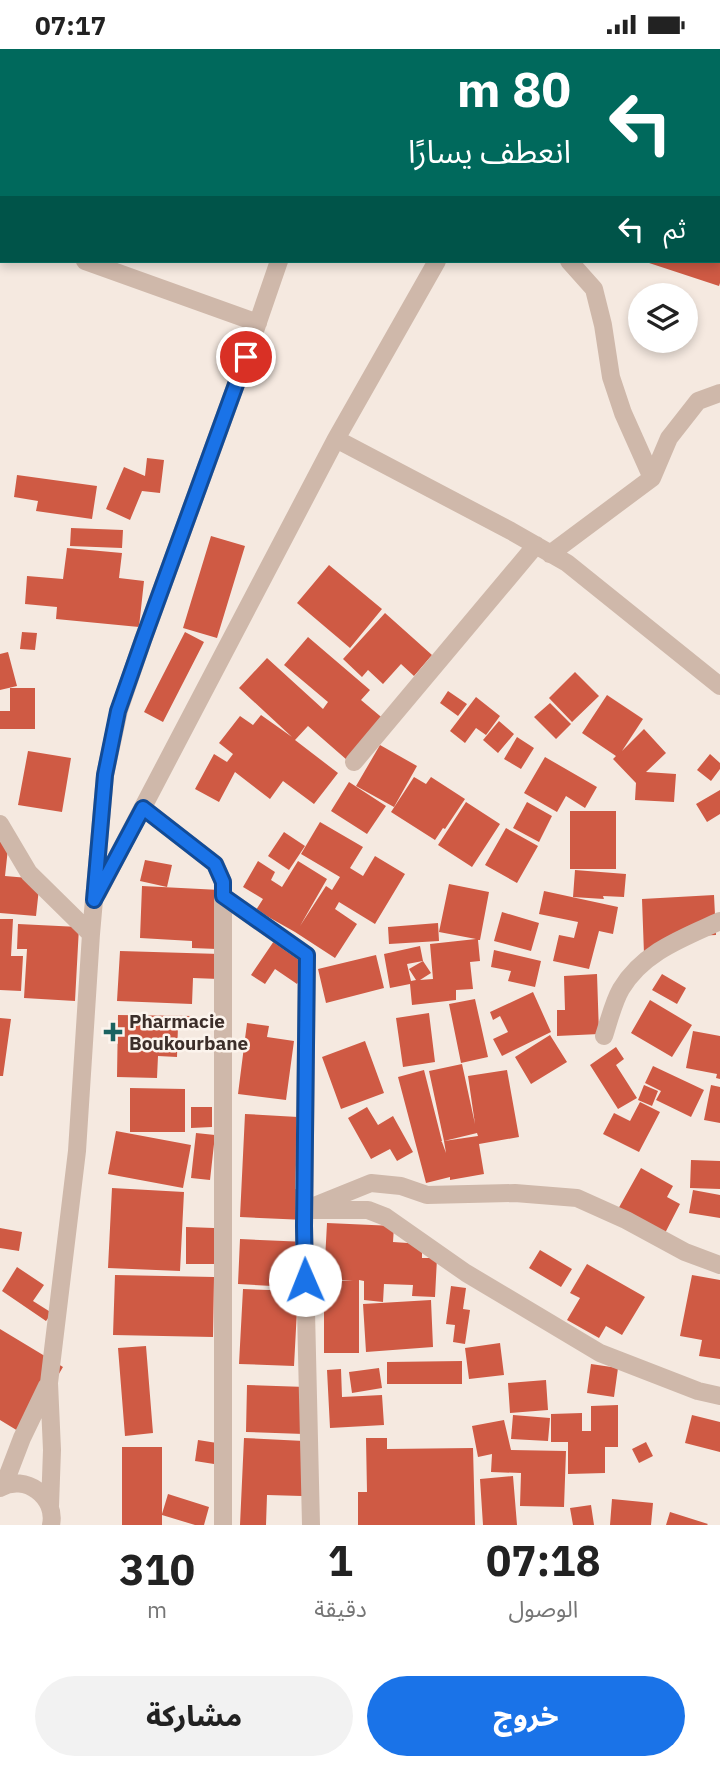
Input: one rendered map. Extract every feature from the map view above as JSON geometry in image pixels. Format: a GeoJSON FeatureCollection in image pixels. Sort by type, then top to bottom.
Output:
{"type":"FeatureCollection","features":[{"type":"Feature","properties":{"kind":"street"},"geometry":{"type":"LineString","coordinates":[[91,263],[258,323]]}},
{"type":"Feature","properties":{"kind":"street"},"geometry":{"type":"LineString","coordinates":[[51,1525],[52,1450],[48,1383],[77,1151],[91,934],[105,775],[118,711],[278,263]]}},
{"type":"Feature","properties":{"kind":"street"},"geometry":{"type":"LineString","coordinates":[[94,900],[336,439],[436,263]]}},
{"type":"Feature","properties":{"kind":"street"},"geometry":{"type":"LineString","coordinates":[[571,263],[594,289],[611,377],[623,413],[652,478]]}},
{"type":"Feature","properties":{"kind":"street"},"geometry":{"type":"LineString","coordinates":[[354,762],[543,550],[652,478],[669,438],[698,401],[720,393]]}},
{"type":"Feature","properties":{"kind":"street"},"geometry":{"type":"LineString","coordinates":[[336,439],[567,563],[720,687]]}},
{"type":"Feature","properties":{"kind":"street"},"geometry":{"type":"LineString","coordinates":[[143,808],[215,864],[223,882],[223,1525]]}},
{"type":"Feature","properties":{"kind":"street"},"geometry":{"type":"LineString","coordinates":[[0,824],[29,873],[91,934]]}},
{"type":"Feature","properties":{"kind":"street"},"geometry":{"type":"LineString","coordinates":[[223,896],[307,955],[304,1210],[311,1525]]}},
{"type":"Feature","properties":{"kind":"street"},"geometry":{"type":"LineString","coordinates":[[604,1036],[621,990],[643,961],[668,945],[720,921]]}},
{"type":"Feature","properties":{"kind":"street"},"geometry":{"type":"LineString","coordinates":[[304,1210],[371,1183],[401,1187],[427,1195],[516,1193],[576,1198],[626,1220],[685,1252],[720,1265]]}},
{"type":"Feature","properties":{"kind":"street"},"geometry":{"type":"LineString","coordinates":[[304,1210],[368,1210],[386,1217],[466,1273],[600,1353],[698,1391],[720,1396]]}},
{"type":"Feature","properties":{"kind":"street"},"geometry":{"type":"LineString","coordinates":[[2,1487],[48,1383]]}},
{"type":"Feature","properties":{"kind":"street"},"geometry":{"type":"LineString","coordinates":[[2,1487],[18,1483],[32,1486],[43,1494],[50,1506]]}},
{"type":"Feature","properties":{"kind":"building"},"geometry":{"type":"Polygon","coordinates":[[[649,263],[720,263],[719,286],[649,263]]]}},
{"type":"Feature","properties":{"kind":"building"},"geometry":{"type":"Polygon","coordinates":[[[147,458],[164,460],[160,493],[142,491],[130,520],[106,509],[124,467],[145,476],[147,458]]]}},
{"type":"Feature","properties":{"kind":"building"},"geometry":{"type":"Polygon","coordinates":[[[17,475],[97,486],[92,519],[36,511],[38,501],[14,497],[17,475]]]}},
{"type":"Feature","properties":{"kind":"building"},"geometry":{"type":"Polygon","coordinates":[[[71,528],[123,530],[122,548],[70,546],[71,528]]]}},
{"type":"Feature","properties":{"kind":"building"},"geometry":{"type":"Polygon","coordinates":[[[211,536],[245,546],[217,638],[183,628],[211,536]]]}},
{"type":"Feature","properties":{"kind":"building"},"geometry":{"type":"Polygon","coordinates":[[[67,548],[122,553],[119,578],[144,581],[139,627],[56,619],[57,607],[25,604],[27,576],[63,579],[67,548]]]}},
{"type":"Feature","properties":{"kind":"building"},"geometry":{"type":"Polygon","coordinates":[[[329,565],[382,609],[350,648],[297,603],[329,565]]]}},
{"type":"Feature","properties":{"kind":"building"},"geometry":{"type":"Polygon","coordinates":[[[385,613],[432,655],[414,676],[401,664],[383,684],[368,670],[362,677],[343,659],[385,613]]]}},
{"type":"Feature","properties":{"kind":"building"},"geometry":{"type":"Polygon","coordinates":[[[22,632],[37,633],[35,650],[20,649],[22,632]]]}},
{"type":"Feature","properties":{"kind":"building"},"geometry":{"type":"Polygon","coordinates":[[[185,632],[204,642],[163,722],[144,712],[185,632]]]}},
{"type":"Feature","properties":{"kind":"building"},"geometry":{"type":"Polygon","coordinates":[[[308,637],[370,690],[361,700],[386,721],[347,760],[308,726],[295,740],[338,773],[314,804],[283,781],[270,799],[235,772],[219,802],[195,789],[214,754],[227,762],[233,754],[219,743],[240,716],[253,725],[261,715],[292,737],[239,688],[267,658],[323,709],[328,702],[284,665],[308,637]]]}},
{"type":"Feature","properties":{"kind":"building"},"geometry":{"type":"Polygon","coordinates":[[[8,652],[17,686],[0,690],[0,654],[8,652]]]}},
{"type":"Feature","properties":{"kind":"building"},"geometry":{"type":"Polygon","coordinates":[[[575,672],[599,696],[572,722],[549,698],[575,672]]]}},
{"type":"Feature","properties":{"kind":"building"},"geometry":{"type":"Polygon","coordinates":[[[10,688],[35,688],[35,729],[0,729],[0,711],[10,711],[10,688]]]}},
{"type":"Feature","properties":{"kind":"building"},"geometry":{"type":"Polygon","coordinates":[[[448,691],[467,704],[458,716],[440,703],[448,691]]]}},
{"type":"Feature","properties":{"kind":"building"},"geometry":{"type":"Polygon","coordinates":[[[607,695],[643,719],[622,751],[644,729],[666,753],[646,772],[676,774],[674,802],[635,800],[636,783],[613,759],[616,756],[582,733],[607,695]]]}},
{"type":"Feature","properties":{"kind":"building"},"geometry":{"type":"Polygon","coordinates":[[[476,697],[500,716],[486,735],[476,728],[465,743],[450,731],[476,697]]]}},
{"type":"Feature","properties":{"kind":"building"},"geometry":{"type":"Polygon","coordinates":[[[550,703],[571,724],[556,739],[534,717],[550,703]]]}},
{"type":"Feature","properties":{"kind":"building"},"geometry":{"type":"Polygon","coordinates":[[[499,721],[514,734],[498,753],[483,740],[499,721]]]}},
{"type":"Feature","properties":{"kind":"building"},"geometry":{"type":"Polygon","coordinates":[[[517,737],[534,748],[521,769],[504,759],[517,737]]]}},
{"type":"Feature","properties":{"kind":"building"},"geometry":{"type":"Polygon","coordinates":[[[380,745],[417,766],[394,807],[356,786],[380,745]]]}},
{"type":"Feature","properties":{"kind":"building"},"geometry":{"type":"Polygon","coordinates":[[[28,751],[71,758],[62,812],[18,805],[28,751]]]}},
{"type":"Feature","properties":{"kind":"building"},"geometry":{"type":"Polygon","coordinates":[[[710,754],[720,763],[720,769],[711,781],[697,770],[710,754]]]}},
{"type":"Feature","properties":{"kind":"building"},"geometry":{"type":"Polygon","coordinates":[[[545,757],[597,787],[585,808],[566,796],[557,812],[524,793],[545,757]]]}},
{"type":"Feature","properties":{"kind":"building"},"geometry":{"type":"Polygon","coordinates":[[[414,777],[426,784],[431,777],[465,799],[435,840],[391,812],[414,777]]]}},
{"type":"Feature","properties":{"kind":"building"},"geometry":{"type":"Polygon","coordinates":[[[349,782],[386,806],[367,834],[331,811],[349,782]]]}},
{"type":"Feature","properties":{"kind":"building"},"geometry":{"type":"Polygon","coordinates":[[[720,790],[720,814],[707,822],[696,804],[720,790]]]}},
{"type":"Feature","properties":{"kind":"building"},"geometry":{"type":"Polygon","coordinates":[[[466,802],[500,824],[472,867],[438,845],[466,802]]]}},
{"type":"Feature","properties":{"kind":"building"},"geometry":{"type":"Polygon","coordinates":[[[527,802],[552,816],[539,842],[513,828],[527,802]]]}},
{"type":"Feature","properties":{"kind":"building"},"geometry":{"type":"Polygon","coordinates":[[[570,811],[616,811],[616,869],[570,869],[570,811]]]}},
{"type":"Feature","properties":{"kind":"building"},"geometry":{"type":"Polygon","coordinates":[[[320,822],[363,847],[350,868],[363,876],[375,856],[405,874],[375,924],[339,902],[335,909],[357,924],[335,958],[256,910],[263,899],[243,887],[258,861],[275,872],[271,880],[282,887],[298,861],[327,879],[300,926],[326,886],[332,890],[340,877],[301,854],[320,822]]]}},
{"type":"Feature","properties":{"kind":"building"},"geometry":{"type":"Polygon","coordinates":[[[506,828],[538,846],[517,883],[485,865],[506,828]]]}},
{"type":"Feature","properties":{"kind":"building"},"geometry":{"type":"Polygon","coordinates":[[[284,832],[305,846],[289,870],[268,856],[284,832]]]}},
{"type":"Feature","properties":{"kind":"building"},"geometry":{"type":"Polygon","coordinates":[[[0,838],[9,839],[5,876],[40,879],[36,916],[0,913],[0,838]]]}},
{"type":"Feature","properties":{"kind":"building"},"geometry":{"type":"Polygon","coordinates":[[[145,860],[172,865],[167,887],[140,881],[145,860]]]}},
{"type":"Feature","properties":{"kind":"building"},"geometry":{"type":"Polygon","coordinates":[[[575,870],[626,874],[624,897],[573,897],[575,870]]]}},
{"type":"Feature","properties":{"kind":"building"},"geometry":{"type":"Polygon","coordinates":[[[449,884],[489,892],[478,940],[480,961],[470,962],[473,989],[456,990],[456,1000],[412,1005],[410,984],[390,988],[384,954],[420,946],[423,961],[431,973],[420,980],[433,979],[430,944],[476,939],[439,932],[449,884]],[[423,961],[407,964],[411,981],[416,980],[409,969],[423,961]]]}},
{"type":"Feature","properties":{"kind":"building"},"geometry":{"type":"Polygon","coordinates":[[[142,886],[220,890],[217,949],[192,948],[192,941],[140,938],[142,886]]]}},
{"type":"Feature","properties":{"kind":"building"},"geometry":{"type":"Polygon","coordinates":[[[544,891],[618,907],[613,934],[599,931],[589,969],[553,961],[559,935],[574,938],[578,922],[539,914],[544,891]]]}},
{"type":"Feature","properties":{"kind":"building"},"geometry":{"type":"Polygon","coordinates":[[[714,895],[716,935],[669,937],[644,954],[642,899],[714,895]]]}},
{"type":"Feature","properties":{"kind":"building"},"geometry":{"type":"Polygon","coordinates":[[[502,912],[539,923],[531,951],[494,941],[502,912]]]}},
{"type":"Feature","properties":{"kind":"building"},"geometry":{"type":"Polygon","coordinates":[[[0,919],[13,919],[11,956],[23,956],[21,991],[0,990],[0,919]]]}},
{"type":"Feature","properties":{"kind":"building"},"geometry":{"type":"Polygon","coordinates":[[[438,923],[439,941],[389,944],[388,927],[438,923]]]}},
{"type":"Feature","properties":{"kind":"building"},"geometry":{"type":"Polygon","coordinates":[[[18,924],[79,927],[75,1001],[24,998],[27,949],[17,949],[18,924]]]}},
{"type":"Feature","properties":{"kind":"building"},"geometry":{"type":"Polygon","coordinates":[[[274,941],[310,965],[297,984],[275,969],[265,984],[251,975],[274,941]]]}},
{"type":"Feature","properties":{"kind":"building"},"geometry":{"type":"Polygon","coordinates":[[[494,950],[541,961],[535,987],[508,981],[511,971],[491,967],[494,950]]]}},
{"type":"Feature","properties":{"kind":"building"},"geometry":{"type":"Polygon","coordinates":[[[120,951],[220,954],[219,979],[193,978],[192,1004],[117,1001],[120,951]]]}},
{"type":"Feature","properties":{"kind":"building"},"geometry":{"type":"Polygon","coordinates":[[[376,955],[384,988],[326,1003],[318,969],[376,955]]]}},
{"type":"Feature","properties":{"kind":"building"},"geometry":{"type":"Polygon","coordinates":[[[597,974],[599,1034],[557,1036],[557,1010],[565,1010],[564,976],[597,974]]]}},
{"type":"Feature","properties":{"kind":"building"},"geometry":{"type":"Polygon","coordinates":[[[662,974],[686,988],[677,1004],[652,990],[662,974]]]}},
{"type":"Feature","properties":{"kind":"building"},"geometry":{"type":"Polygon","coordinates":[[[533,992],[551,1032],[502,1056],[493,1039],[508,1032],[500,1016],[493,1020],[490,1012],[533,992]]]}},
{"type":"Feature","properties":{"kind":"building"},"geometry":{"type":"Polygon","coordinates":[[[475,999],[488,1057],[461,1063],[449,1004],[475,999]]]}},
{"type":"Feature","properties":{"kind":"building"},"geometry":{"type":"Polygon","coordinates":[[[650,1000],[692,1025],[672,1057],[631,1033],[650,1000]]]}},
{"type":"Feature","properties":{"kind":"building"},"geometry":{"type":"Polygon","coordinates":[[[429,1013],[435,1062],[403,1067],[396,1018],[429,1013]]]}},
{"type":"Feature","properties":{"kind":"building"},"geometry":{"type":"Polygon","coordinates":[[[118,1015],[193,1016],[193,1027],[178,1026],[177,1057],[158,1056],[157,1078],[117,1077],[118,1015]]]}},
{"type":"Feature","properties":{"kind":"building"},"geometry":{"type":"Polygon","coordinates":[[[0,1018],[11,1019],[3,1076],[0,1076],[0,1018]]]}},
{"type":"Feature","properties":{"kind":"building"},"geometry":{"type":"Polygon","coordinates":[[[247,1023],[269,1026],[267,1037],[294,1041],[286,1100],[238,1094],[247,1023]]]}},
{"type":"Feature","properties":{"kind":"building"},"geometry":{"type":"Polygon","coordinates":[[[693,1031],[720,1036],[720,1079],[716,1078],[717,1074],[686,1068],[693,1031]]]}},
{"type":"Feature","properties":{"kind":"building"},"geometry":{"type":"Polygon","coordinates":[[[550,1035],[567,1062],[531,1084],[515,1057],[550,1035]]]}},
{"type":"Feature","properties":{"kind":"building"},"geometry":{"type":"Polygon","coordinates":[[[365,1041],[384,1093],[341,1109],[322,1057],[365,1041]]]}},
{"type":"Feature","properties":{"kind":"building"},"geometry":{"type":"Polygon","coordinates":[[[616,1047],[624,1059],[616,1065],[637,1098],[618,1109],[590,1065],[616,1047]]]}},
{"type":"Feature","properties":{"kind":"building"},"geometry":{"type":"Polygon","coordinates":[[[462,1064],[475,1124],[468,1076],[507,1070],[519,1137],[479,1144],[484,1174],[450,1180],[450,1177],[426,1183],[398,1077],[424,1070],[446,1153],[429,1071],[462,1064]],[[477,1133],[444,1141],[478,1136],[477,1133]]]}},
{"type":"Feature","properties":{"kind":"building"},"geometry":{"type":"Polygon","coordinates":[[[653,1066],[704,1090],[691,1117],[656,1100],[661,1091],[645,1083],[653,1066]]]}},
{"type":"Feature","properties":{"kind":"building"},"geometry":{"type":"Polygon","coordinates":[[[644,1085],[658,1091],[652,1106],[638,1100],[644,1085]]]}},
{"type":"Feature","properties":{"kind":"building"},"geometry":{"type":"Polygon","coordinates":[[[711,1085],[720,1087],[720,1123],[704,1120],[711,1085]]]}},
{"type":"Feature","properties":{"kind":"building"},"geometry":{"type":"Polygon","coordinates":[[[130,1088],[185,1089],[185,1132],[130,1132],[130,1088]]]}},
{"type":"Feature","properties":{"kind":"building"},"geometry":{"type":"Polygon","coordinates":[[[640,1102],[660,1112],[639,1152],[603,1134],[614,1113],[630,1121],[640,1102]]]}},
{"type":"Feature","properties":{"kind":"building"},"geometry":{"type":"Polygon","coordinates":[[[191,1107],[212,1107],[212,1127],[191,1128],[191,1107]]]}},
{"type":"Feature","properties":{"kind":"building"},"geometry":{"type":"Polygon","coordinates":[[[367,1107],[378,1125],[393,1116],[413,1152],[397,1161],[390,1149],[371,1159],[348,1118],[367,1107]]]}},
{"type":"Feature","properties":{"kind":"building"},"geometry":{"type":"Polygon","coordinates":[[[245,1114],[298,1117],[295,1189],[308,1189],[306,1220],[240,1217],[245,1114]]]}},
{"type":"Feature","properties":{"kind":"building"},"geometry":{"type":"Polygon","coordinates":[[[116,1131],[191,1145],[183,1188],[108,1174],[116,1131]]]}},
{"type":"Feature","properties":{"kind":"building"},"geometry":{"type":"Polygon","coordinates":[[[196,1133],[215,1135],[210,1180],[191,1178],[196,1133]]]}},
{"type":"Feature","properties":{"kind":"building"},"geometry":{"type":"Polygon","coordinates":[[[691,1160],[720,1161],[720,1189],[690,1188],[691,1160]]]}},
{"type":"Feature","properties":{"kind":"building"},"geometry":{"type":"Polygon","coordinates":[[[641,1168],[673,1186],[667,1197],[680,1204],[663,1237],[617,1211],[641,1168]]]}},
{"type":"Feature","properties":{"kind":"building"},"geometry":{"type":"Polygon","coordinates":[[[112,1188],[184,1192],[180,1271],[108,1268],[112,1188]]]}},
{"type":"Feature","properties":{"kind":"building"},"geometry":{"type":"Polygon","coordinates":[[[693,1190],[720,1195],[720,1218],[689,1213],[693,1190]]]}},
{"type":"Feature","properties":{"kind":"building"},"geometry":{"type":"Polygon","coordinates":[[[327,1223],[394,1226],[393,1242],[422,1244],[422,1258],[437,1258],[435,1297],[412,1296],[413,1285],[384,1284],[383,1302],[364,1300],[364,1281],[359,1280],[359,1353],[324,1353],[324,1281],[353,1281],[324,1279],[327,1223]]]}},
{"type":"Feature","properties":{"kind":"building"},"geometry":{"type":"Polygon","coordinates":[[[186,1227],[214,1228],[214,1264],[186,1264],[186,1227]]]}},
{"type":"Feature","properties":{"kind":"building"},"geometry":{"type":"Polygon","coordinates":[[[0,1228],[22,1232],[19,1251],[0,1248],[0,1228]]]}},
{"type":"Feature","properties":{"kind":"building"},"geometry":{"type":"Polygon","coordinates":[[[240,1239],[307,1242],[305,1274],[272,1274],[272,1286],[238,1284],[240,1239]]]}},
{"type":"Feature","properties":{"kind":"building"},"geometry":{"type":"Polygon","coordinates":[[[540,1250],[572,1269],[561,1287],[529,1268],[540,1250]]]}},
{"type":"Feature","properties":{"kind":"building"},"geometry":{"type":"Polygon","coordinates":[[[587,1264],[645,1297],[622,1335],[606,1326],[599,1338],[567,1320],[580,1298],[570,1293],[587,1264]]]}},
{"type":"Feature","properties":{"kind":"building"},"geometry":{"type":"Polygon","coordinates":[[[17,1267],[44,1285],[33,1301],[52,1313],[46,1321],[2,1291],[17,1267]]]}},
{"type":"Feature","properties":{"kind":"building"},"geometry":{"type":"Polygon","coordinates":[[[115,1275],[214,1277],[213,1337],[113,1335],[115,1275]]]}},
{"type":"Feature","properties":{"kind":"building"},"geometry":{"type":"Polygon","coordinates":[[[692,1275],[720,1280],[720,1359],[699,1356],[702,1340],[680,1336],[692,1275]]]}},
{"type":"Feature","properties":{"kind":"building"},"geometry":{"type":"Polygon","coordinates":[[[451,1286],[466,1288],[463,1309],[470,1310],[465,1344],[453,1342],[455,1325],[446,1324],[451,1286]]]}},
{"type":"Feature","properties":{"kind":"building"},"geometry":{"type":"Polygon","coordinates":[[[243,1289],[298,1291],[294,1366],[239,1364],[243,1289]]]}},
{"type":"Feature","properties":{"kind":"building"},"geometry":{"type":"Polygon","coordinates":[[[431,1300],[433,1347],[366,1352],[363,1304],[431,1300]]]}},
{"type":"Feature","properties":{"kind":"building"},"geometry":{"type":"Polygon","coordinates":[[[0,1329],[63,1367],[23,1434],[0,1420],[0,1329]]]}},
{"type":"Feature","properties":{"kind":"building"},"geometry":{"type":"Polygon","coordinates":[[[500,1343],[504,1375],[469,1379],[465,1348],[500,1343]]]}},
{"type":"Feature","properties":{"kind":"building"},"geometry":{"type":"Polygon","coordinates":[[[146,1346],[153,1433],[125,1436],[118,1348],[146,1346]]]}},
{"type":"Feature","properties":{"kind":"building"},"geometry":{"type":"Polygon","coordinates":[[[462,1361],[462,1384],[387,1384],[387,1362],[462,1361]]]}},
{"type":"Feature","properties":{"kind":"building"},"geometry":{"type":"Polygon","coordinates":[[[591,1364],[618,1368],[614,1397],[587,1393],[591,1364]]]}},
{"type":"Feature","properties":{"kind":"building"},"geometry":{"type":"Polygon","coordinates":[[[379,1368],[382,1388],[352,1393],[349,1372],[379,1368]]]}},
{"type":"Feature","properties":{"kind":"building"},"geometry":{"type":"Polygon","coordinates":[[[341,1369],[342,1397],[382,1395],[384,1425],[330,1428],[327,1370],[341,1369]]]}},
{"type":"Feature","properties":{"kind":"building"},"geometry":{"type":"Polygon","coordinates":[[[546,1380],[548,1410],[510,1413],[508,1383],[546,1380]]]}},
{"type":"Feature","properties":{"kind":"building"},"geometry":{"type":"Polygon","coordinates":[[[247,1385],[306,1387],[304,1434],[246,1432],[247,1385]]]}},
{"type":"Feature","properties":{"kind":"building"},"geometry":{"type":"Polygon","coordinates":[[[618,1405],[618,1447],[605,1447],[605,1473],[568,1474],[568,1442],[551,1442],[551,1414],[582,1413],[582,1431],[591,1431],[591,1406],[618,1405]]]}},
{"type":"Feature","properties":{"kind":"building"},"geometry":{"type":"Polygon","coordinates":[[[513,1415],[550,1418],[548,1441],[511,1439],[513,1415]]]}},
{"type":"Feature","properties":{"kind":"building"},"geometry":{"type":"Polygon","coordinates":[[[692,1415],[720,1422],[720,1452],[685,1443],[692,1415]]]}},
{"type":"Feature","properties":{"kind":"building"},"geometry":{"type":"Polygon","coordinates":[[[504,1420],[511,1450],[566,1451],[564,1507],[520,1506],[521,1473],[491,1472],[492,1454],[478,1457],[472,1426],[504,1420]]]}},
{"type":"Feature","properties":{"kind":"building"},"geometry":{"type":"Polygon","coordinates":[[[244,1438],[304,1441],[302,1496],[267,1495],[266,1525],[240,1525],[244,1438]]]}},
{"type":"Feature","properties":{"kind":"building"},"geometry":{"type":"Polygon","coordinates":[[[366,1438],[387,1438],[387,1449],[473,1448],[475,1525],[358,1525],[358,1492],[367,1492],[366,1438]]]}},
{"type":"Feature","properties":{"kind":"building"},"geometry":{"type":"Polygon","coordinates":[[[198,1440],[217,1443],[214,1464],[195,1461],[198,1440]]]}},
{"type":"Feature","properties":{"kind":"building"},"geometry":{"type":"Polygon","coordinates":[[[646,1442],[653,1456],[639,1463],[632,1449],[646,1442]]]}},
{"type":"Feature","properties":{"kind":"building"},"geometry":{"type":"Polygon","coordinates":[[[122,1447],[162,1447],[162,1514],[168,1494],[209,1507],[204,1525],[162,1515],[162,1525],[122,1525],[122,1447]]]}},
{"type":"Feature","properties":{"kind":"building"},"geometry":{"type":"Polygon","coordinates":[[[513,1476],[517,1525],[483,1525],[480,1479],[513,1476]]]}},
{"type":"Feature","properties":{"kind":"building"},"geometry":{"type":"Polygon","coordinates":[[[612,1499],[653,1503],[651,1525],[610,1525],[612,1499]]]}},
{"type":"Feature","properties":{"kind":"building"},"geometry":{"type":"Polygon","coordinates":[[[591,1505],[594,1525],[573,1525],[570,1508],[591,1505]]]}},
{"type":"Feature","properties":{"kind":"building"},"geometry":{"type":"Polygon","coordinates":[[[670,1512],[708,1524],[666,1525],[670,1512]]]}},
{"type":"Feature","properties":{"kind":"place","name":"Pharmacie Boukourbane"},"geometry":{"type":"Point","coordinates":[113,1032]}},
{"type":"Feature","properties":{"kind":"route"},"geometry":{"type":"LineString","coordinates":[[246,357],[118,711],[105,775],[94,900],[143,808],[215,864],[223,882],[223,896],[307,955],[305,1280]]}}]}
